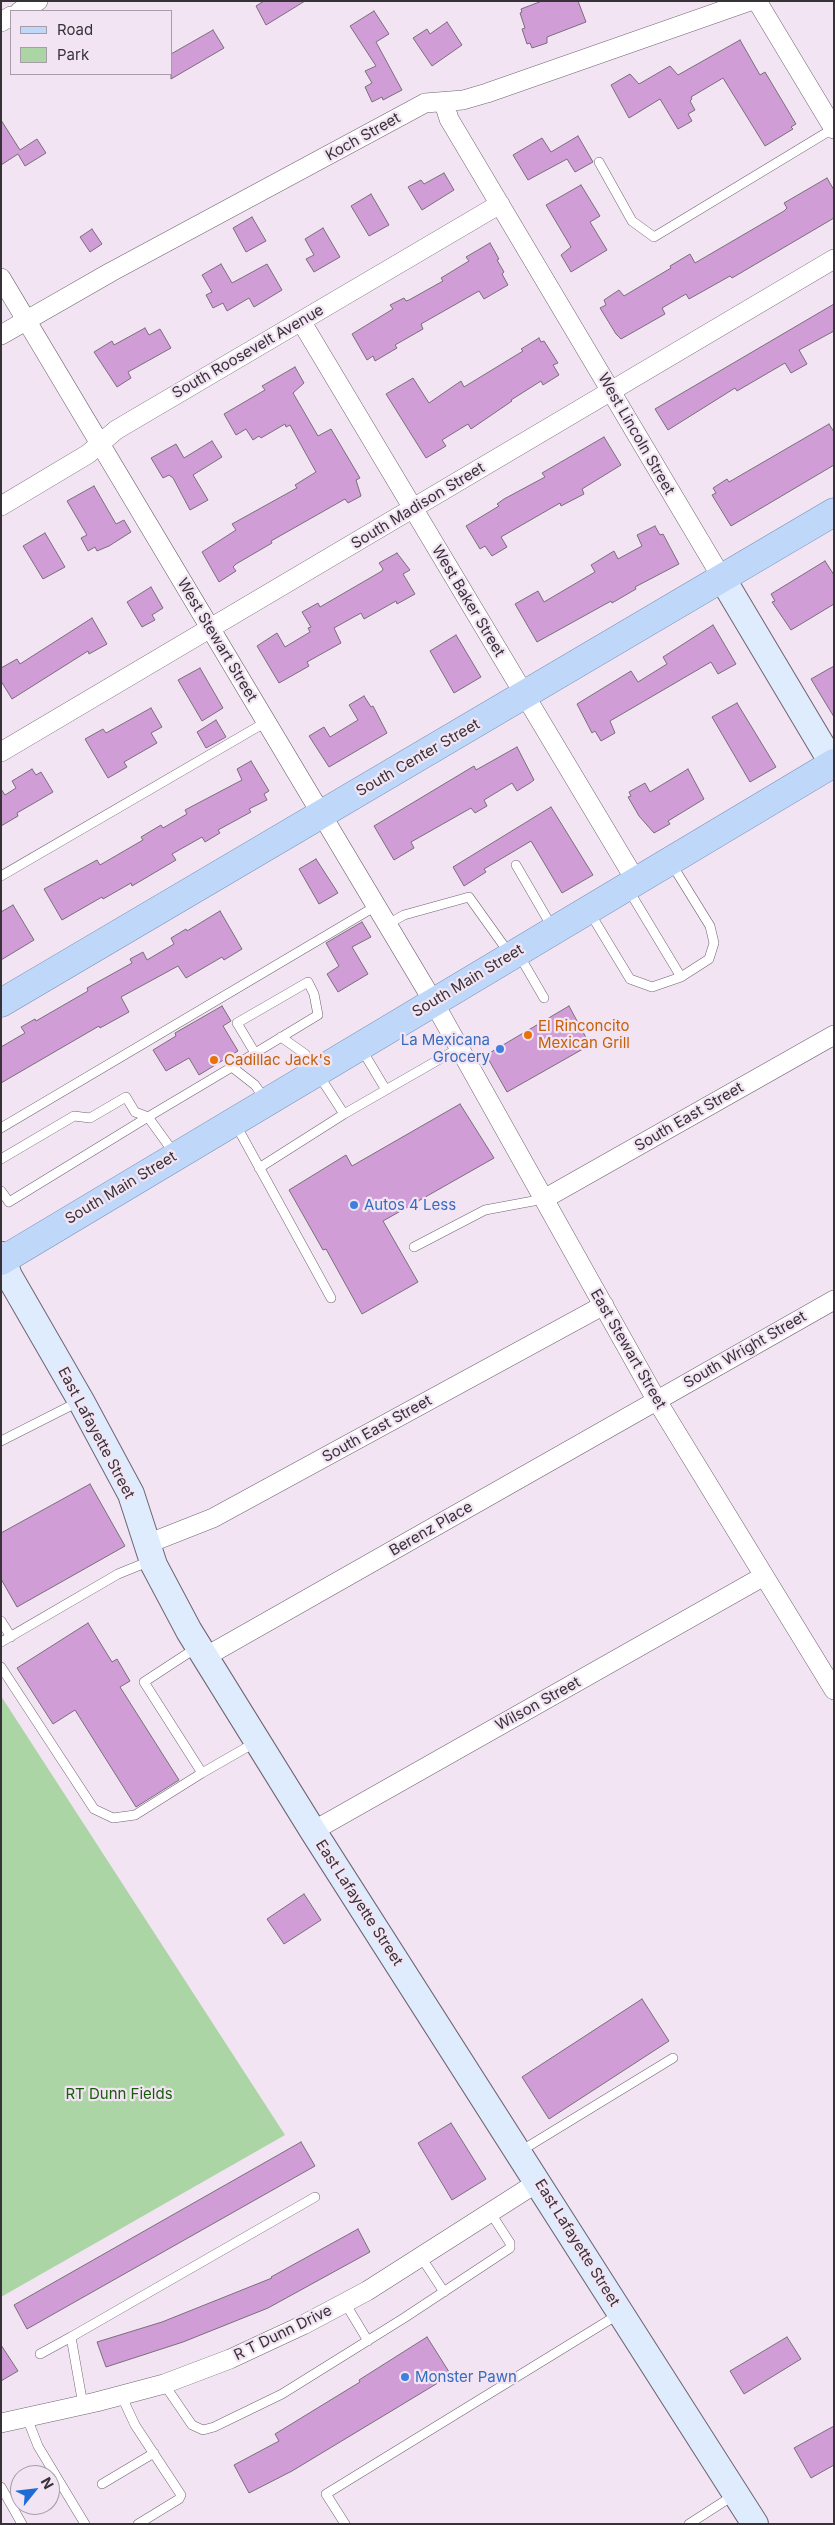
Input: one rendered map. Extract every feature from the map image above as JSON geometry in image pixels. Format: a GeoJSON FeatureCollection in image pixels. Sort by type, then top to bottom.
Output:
{"type":"FeatureCollection","features":[{"type":"Feature","properties":{"kind":"main road","name":"South Center Street"},"geometry":{"type":"LineString","coordinates":[[1,1003],[525,696],[834,512]]}},
{"type":"Feature","properties":{"kind":"main road","name":"South Main Street"},"geometry":{"type":"LineString","coordinates":[[2,1258],[833,765]]}},
{"type":"Feature","properties":{"kind":"street"},"geometry":{"type":"LineString","coordinates":[[22,10],[38,1]]}},
{"type":"Feature","properties":{"kind":"street","name":"Koch Street"},"geometry":{"type":"LineString","coordinates":[[1,335],[111,272],[425,103],[444,103],[487,93],[750,1]]}},
{"type":"Feature","properties":{"kind":"street"},"geometry":{"type":"LineString","coordinates":[[757,1],[834,129]]}},
{"type":"Feature","properties":{"kind":"street","name":"West Lincoln Street"},"geometry":{"type":"LineString","coordinates":[[444,103],[450,119],[833,765]]}},
{"type":"Feature","properties":{"kind":"street","name":"South Roosevelt Avenue"},"geometry":{"type":"LineString","coordinates":[[1,506],[88,454],[116,430],[500,204]]}},
{"type":"Feature","properties":{"kind":"street","name":"South Madison Street"},"geometry":{"type":"LineString","coordinates":[[1,752],[211,630],[834,258]]}},
{"type":"Feature","properties":{"kind":"street","name":"West Stewart Street"},"geometry":{"type":"LineString","coordinates":[[1,278],[433,1001]]}},
{"type":"Feature","properties":{"kind":"street","name":"West Baker Street"},"geometry":{"type":"LineString","coordinates":[[301,321],[525,696],[631,884]]}},
{"type":"Feature","properties":{"kind":"street","name":"East Stewart Street"},"geometry":{"type":"LineString","coordinates":[[433,1001],[657,1401],[834,1690]]}},
{"type":"Feature","properties":{"kind":"street","name":"South East Street"},"geometry":{"type":"LineString","coordinates":[[544,1199],[834,1035]]}},
{"type":"Feature","properties":{"kind":"street","name":"East Lafayette Street"},"geometry":{"type":"LineString","coordinates":[[2,1258],[8,1276],[81,1401],[131,1494],[150,1552],[176,1609],[313,1831],[755,2524]]}},
{"type":"Feature","properties":{"kind":"street","name":"South Wright Street"},"geometry":{"type":"LineString","coordinates":[[657,1401],[834,1300]]}},
{"type":"Feature","properties":{"kind":"street","name":"South East Street"},"geometry":{"type":"LineString","coordinates":[[150,1552],[604,1306]]}},
{"type":"Feature","properties":{"kind":"street","name":"Berenz Place"},"geometry":{"type":"LineString","coordinates":[[202,1652],[657,1401]]}},
{"type":"Feature","properties":{"kind":"street","name":"Wilson Street"},"geometry":{"type":"LineString","coordinates":[[313,1831],[764,1576]]}},
{"type":"Feature","properties":{"kind":"street","name":"R T Dunn Drive"},"geometry":{"type":"LineString","coordinates":[[1,2423],[83,2405],[164,2384],[238,2355],[345,2303],[538,2182]]}},
{"type":"Feature","properties":{"kind":"lane"},"geometry":{"type":"LineString","coordinates":[[599,162],[632,220],[654,236],[834,129]]}},
{"type":"Feature","properties":{"kind":"lane"},"geometry":{"type":"LineString","coordinates":[[1,876],[266,722]]}},
{"type":"Feature","properties":{"kind":"lane"},"geometry":{"type":"LineString","coordinates":[[588,910],[630,979],[652,987],[681,977],[709,959],[714,943],[710,926],[670,861]]}},
{"type":"Feature","properties":{"kind":"lane"},"geometry":{"type":"LineString","coordinates":[[516,865],[554,930]]}},
{"type":"Feature","properties":{"kind":"lane"},"geometry":{"type":"LineString","coordinates":[[631,884],[681,977]]}},
{"type":"Feature","properties":{"kind":"lane"},"geometry":{"type":"LineString","coordinates":[[388,924],[404,915],[469,897],[544,998]]}},
{"type":"Feature","properties":{"kind":"lane"},"geometry":{"type":"LineString","coordinates":[[1,1128],[376,906]]}},
{"type":"Feature","properties":{"kind":"lane"},"geometry":{"type":"LineString","coordinates":[[1,1191],[8,1202],[318,1015],[314,994],[308,982],[237,1023],[255,1053]]}},
{"type":"Feature","properties":{"kind":"lane"},"geometry":{"type":"LineString","coordinates":[[281,1037],[305,1054],[344,1114]]}},
{"type":"Feature","properties":{"kind":"lane"},"geometry":{"type":"LineString","coordinates":[[359,1046],[386,1090]]}},
{"type":"Feature","properties":{"kind":"lane"},"geometry":{"type":"LineString","coordinates":[[259,1168],[344,1114],[459,1048]]}},
{"type":"Feature","properties":{"kind":"lane"},"geometry":{"type":"LineString","coordinates":[[232,1067],[256,1084],[266,1101]]}},
{"type":"Feature","properties":{"kind":"lane"},"geometry":{"type":"LineString","coordinates":[[1,1159],[74,1116],[90,1118],[126,1097],[135,1112],[148,1117],[175,1156]]}},
{"type":"Feature","properties":{"kind":"lane"},"geometry":{"type":"LineString","coordinates":[[233,1121],[330,1298]]}},
{"type":"Feature","properties":{"kind":"lane"},"geometry":{"type":"LineString","coordinates":[[414,1247],[485,1210],[529,1204],[544,1199]]}},
{"type":"Feature","properties":{"kind":"lane"},"geometry":{"type":"LineString","coordinates":[[1,1441],[81,1401]]}},
{"type":"Feature","properties":{"kind":"lane"},"geometry":{"type":"LineString","coordinates":[[1,1642],[118,1574],[150,1552]]}},
{"type":"Feature","properties":{"kind":"lane"},"geometry":{"type":"LineString","coordinates":[[1,1621],[11,1637]]}},
{"type":"Feature","properties":{"kind":"lane"},"geometry":{"type":"LineString","coordinates":[[202,1652],[144,1682],[202,1772]]}},
{"type":"Feature","properties":{"kind":"lane"},"geometry":{"type":"LineString","coordinates":[[1,1667],[94,1809],[113,1818],[135,1815],[202,1772],[257,1741]]}},
{"type":"Feature","properties":{"kind":"lane"},"geometry":{"type":"LineString","coordinates":[[519,2152],[673,2058]]}},
{"type":"Feature","properties":{"kind":"lane"},"geometry":{"type":"LineString","coordinates":[[40,2354],[315,2197]]}},
{"type":"Feature","properties":{"kind":"lane"},"geometry":{"type":"LineString","coordinates":[[164,2384],[192,2425],[203,2430],[214,2427],[282,2394],[368,2341],[510,2248],[510,2243],[490,2212]]}},
{"type":"Feature","properties":{"kind":"lane"},"geometry":{"type":"LineString","coordinates":[[421,2257],[444,2292]]}},
{"type":"Feature","properties":{"kind":"lane"},"geometry":{"type":"LineString","coordinates":[[345,2303],[368,2341]]}},
{"type":"Feature","properties":{"kind":"lane"},"geometry":{"type":"LineString","coordinates":[[345,2524],[326,2494],[621,2312]]}},
{"type":"Feature","properties":{"kind":"lane"},"geometry":{"type":"LineString","coordinates":[[71,2337],[83,2405]]}},
{"type":"Feature","properties":{"kind":"lane"},"geometry":{"type":"LineString","coordinates":[[121,2395],[136,2425],[181,2495],[179,2499],[138,2524]]}},
{"type":"Feature","properties":{"kind":"lane"},"geometry":{"type":"LineString","coordinates":[[27,2418],[38,2446],[84,2524]]}},
{"type":"Feature","properties":{"kind":"lane"},"geometry":{"type":"LineString","coordinates":[[102,2484],[154,2453]]}},
{"type":"Feature","properties":{"kind":"lane"},"geometry":{"type":"LineString","coordinates":[[1,2487],[22,2524]]}},
{"type":"Feature","properties":{"kind":"lane"},"geometry":{"type":"LineString","coordinates":[[689,2524],[736,2494]]}},
{"type":"Feature","properties":{"kind":"green space","name":"RT Dunn Fields"},"geometry":{"type":"Polygon","coordinates":[[[1,1696],[285,2135],[1,2297],[1,1696]]]}},
{"type":"Feature","properties":{"kind":"building"},"geometry":{"type":"Polygon","coordinates":[[[264,1],[305,1],[266,25],[256,6],[264,1]]]}},
{"type":"Feature","properties":{"kind":"building"},"geometry":{"type":"Polygon","coordinates":[[[542,1],[578,1],[586,22],[547,37],[547,43],[532,48],[530,43],[527,44],[522,29],[525,28],[520,13],[522,12],[521,9],[542,1]]]}},
{"type":"Feature","properties":{"kind":"building"},"geometry":{"type":"Polygon","coordinates":[[[374,11],[389,34],[376,42],[402,90],[383,100],[382,97],[372,102],[365,87],[372,83],[365,71],[376,66],[350,26],[374,11]]]}},
{"type":"Feature","properties":{"kind":"building"},"geometry":{"type":"Polygon","coordinates":[[[447,22],[462,45],[432,66],[413,38],[427,29],[430,34],[447,22]]]}},
{"type":"Feature","properties":{"kind":"building"},"geometry":{"type":"Polygon","coordinates":[[[213,30],[224,48],[171,79],[172,53],[213,30]]]}},
{"type":"Feature","properties":{"kind":"building"},"geometry":{"type":"Polygon","coordinates":[[[740,40],[760,75],[765,72],[796,124],[791,127],[793,129],[765,146],[723,78],[691,97],[690,101],[695,110],[688,114],[692,121],[678,129],[660,99],[629,118],[611,85],[630,74],[639,84],[670,66],[678,75],[740,40]]]}},
{"type":"Feature","properties":{"kind":"building"},"geometry":{"type":"Polygon","coordinates":[[[1,120],[20,150],[37,139],[46,153],[25,166],[18,154],[1,165],[1,120]]]}},
{"type":"Feature","properties":{"kind":"building"},"geometry":{"type":"Polygon","coordinates":[[[578,136],[593,162],[575,172],[567,159],[528,180],[513,155],[542,138],[551,152],[578,136]]]}},
{"type":"Feature","properties":{"kind":"building"},"geometry":{"type":"Polygon","coordinates":[[[444,173],[454,190],[422,210],[408,187],[421,180],[424,184],[444,173]]]}},
{"type":"Feature","properties":{"kind":"building"},"geometry":{"type":"Polygon","coordinates":[[[827,178],[834,190],[834,218],[732,278],[730,276],[689,299],[686,294],[662,308],[665,314],[621,339],[616,334],[600,308],[606,305],[604,300],[619,290],[624,296],[671,268],[670,266],[690,254],[695,263],[784,211],[787,208],[784,203],[827,178]]]}},
{"type":"Feature","properties":{"kind":"building"},"geometry":{"type":"Polygon","coordinates":[[[581,185],[600,216],[590,222],[607,250],[571,272],[561,255],[571,247],[546,205],[581,185]]]}},
{"type":"Feature","properties":{"kind":"building"},"geometry":{"type":"Polygon","coordinates":[[[371,194],[389,225],[369,236],[351,206],[371,194]]]}},
{"type":"Feature","properties":{"kind":"building"},"geometry":{"type":"Polygon","coordinates":[[[252,217],[266,241],[246,252],[233,228],[252,217]]]}},
{"type":"Feature","properties":{"kind":"building"},"geometry":{"type":"Polygon","coordinates":[[[323,228],[340,257],[314,272],[306,259],[314,255],[305,239],[323,228]]]}},
{"type":"Feature","properties":{"kind":"building"},"geometry":{"type":"Polygon","coordinates":[[[92,229],[102,244],[90,252],[80,237],[92,229]]]}},
{"type":"Feature","properties":{"kind":"building"},"geometry":{"type":"Polygon","coordinates":[[[490,243],[499,259],[497,260],[504,272],[502,274],[508,285],[484,299],[479,291],[421,324],[423,329],[395,345],[397,348],[375,361],[373,356],[367,360],[352,334],[393,309],[390,305],[404,298],[406,301],[409,300],[443,281],[441,278],[469,261],[466,257],[490,243]]]}},
{"type":"Feature","properties":{"kind":"building"},"geometry":{"type":"Polygon","coordinates":[[[221,264],[232,283],[267,264],[282,290],[254,307],[249,298],[227,311],[223,303],[213,308],[206,295],[212,292],[202,275],[221,264]]]}},
{"type":"Feature","properties":{"kind":"building"},"geometry":{"type":"Polygon","coordinates":[[[834,304],[834,331],[799,350],[807,364],[791,373],[785,363],[737,391],[735,388],[668,430],[655,409],[834,304]]]}},
{"type":"Feature","properties":{"kind":"building"},"geometry":{"type":"Polygon","coordinates":[[[145,328],[149,335],[160,329],[171,348],[128,372],[131,378],[117,387],[94,352],[112,341],[114,345],[145,328]]]}},
{"type":"Feature","properties":{"kind":"building"},"geometry":{"type":"Polygon","coordinates":[[[539,338],[541,342],[544,341],[558,363],[553,365],[559,375],[543,385],[541,381],[471,429],[468,424],[442,440],[446,446],[426,458],[386,394],[413,378],[429,403],[461,381],[464,387],[523,351],[521,349],[539,338]]]}},
{"type":"Feature","properties":{"kind":"building"},"geometry":{"type":"Polygon","coordinates":[[[295,367],[304,383],[293,393],[318,436],[331,429],[360,478],[356,480],[361,496],[348,503],[345,499],[271,541],[272,543],[236,564],[233,567],[236,571],[219,582],[202,552],[236,530],[232,524],[297,488],[295,485],[316,472],[290,425],[286,427],[285,424],[261,438],[259,436],[253,440],[246,429],[236,435],[224,414],[265,390],[262,386],[295,367]]]}},
{"type":"Feature","properties":{"kind":"building"},"geometry":{"type":"Polygon","coordinates":[[[829,424],[834,432],[834,465],[731,526],[712,495],[716,493],[713,488],[727,479],[729,482],[829,424]]]}},
{"type":"Feature","properties":{"kind":"building"},"geometry":{"type":"Polygon","coordinates":[[[604,437],[621,465],[582,489],[584,494],[561,506],[560,503],[501,537],[507,547],[492,556],[485,546],[480,549],[466,526],[499,506],[497,504],[504,499],[545,477],[542,473],[604,437]]]}},
{"type":"Feature","properties":{"kind":"building"},"geometry":{"type":"Polygon","coordinates":[[[212,441],[222,457],[193,475],[208,500],[190,510],[173,478],[169,475],[163,478],[151,458],[176,444],[184,458],[212,441]]]}},
{"type":"Feature","properties":{"kind":"building"},"geometry":{"type":"Polygon","coordinates":[[[94,486],[116,524],[124,520],[131,532],[109,546],[97,551],[95,547],[88,551],[81,538],[87,535],[67,501],[94,486]]]}},
{"type":"Feature","properties":{"kind":"building"},"geometry":{"type":"Polygon","coordinates":[[[655,526],[660,535],[663,534],[679,564],[635,587],[636,589],[612,603],[611,601],[537,642],[515,604],[538,591],[544,602],[595,572],[591,565],[614,551],[618,559],[642,546],[637,535],[655,526]]]}},
{"type":"Feature","properties":{"kind":"building"},"geometry":{"type":"Polygon","coordinates":[[[45,533],[65,567],[43,579],[23,546],[45,533]]]}},
{"type":"Feature","properties":{"kind":"building"},"geometry":{"type":"Polygon","coordinates":[[[397,553],[410,570],[403,574],[415,594],[397,604],[396,601],[364,619],[361,613],[334,628],[341,643],[307,662],[309,666],[279,683],[257,646],[277,633],[285,647],[310,632],[308,628],[311,627],[302,612],[318,603],[320,607],[382,571],[383,569],[379,563],[397,553]]]}},
{"type":"Feature","properties":{"kind":"building"},"geometry":{"type":"Polygon","coordinates":[[[825,561],[834,575],[834,604],[791,630],[772,602],[775,601],[771,594],[825,561]]]}},
{"type":"Feature","properties":{"kind":"building"},"geometry":{"type":"Polygon","coordinates":[[[151,587],[163,608],[152,615],[155,620],[142,627],[127,602],[151,587]]]}},
{"type":"Feature","properties":{"kind":"building"},"geometry":{"type":"Polygon","coordinates":[[[92,618],[107,644],[89,654],[88,651],[12,699],[1,681],[1,668],[17,659],[20,664],[92,618]]]}},
{"type":"Feature","properties":{"kind":"building"},"geometry":{"type":"Polygon","coordinates":[[[713,625],[736,664],[718,674],[711,662],[610,721],[615,733],[601,741],[595,731],[592,733],[577,704],[631,671],[638,682],[667,664],[663,657],[713,625]]]}},
{"type":"Feature","properties":{"kind":"building"},"geometry":{"type":"Polygon","coordinates":[[[456,635],[481,677],[454,693],[430,651],[456,635]]]}},
{"type":"Feature","properties":{"kind":"building"},"geometry":{"type":"Polygon","coordinates":[[[834,666],[834,717],[811,679],[834,666]]]}},
{"type":"Feature","properties":{"kind":"building"},"geometry":{"type":"Polygon","coordinates":[[[200,668],[223,708],[202,721],[178,680],[200,668]]]}},
{"type":"Feature","properties":{"kind":"building"},"geometry":{"type":"Polygon","coordinates":[[[364,696],[371,707],[373,706],[387,733],[329,767],[309,736],[324,727],[330,737],[358,720],[349,705],[364,696]]]}},
{"type":"Feature","properties":{"kind":"building"},"geometry":{"type":"Polygon","coordinates":[[[737,703],[776,767],[750,782],[712,717],[737,703]]]}},
{"type":"Feature","properties":{"kind":"building"},"geometry":{"type":"Polygon","coordinates":[[[151,708],[162,727],[151,733],[157,743],[124,762],[127,767],[108,778],[85,739],[103,729],[106,733],[151,708]]]}},
{"type":"Feature","properties":{"kind":"building"},"geometry":{"type":"Polygon","coordinates":[[[216,720],[226,737],[206,748],[197,732],[216,720]]]}},
{"type":"Feature","properties":{"kind":"building"},"geometry":{"type":"Polygon","coordinates":[[[517,747],[534,780],[517,791],[512,783],[484,800],[487,806],[475,813],[471,808],[411,842],[414,848],[394,860],[374,826],[474,766],[476,770],[517,747]]]}},
{"type":"Feature","properties":{"kind":"building"},"geometry":{"type":"Polygon","coordinates":[[[251,761],[269,791],[264,794],[267,800],[249,809],[251,812],[218,830],[220,833],[205,842],[202,837],[172,854],[176,860],[132,886],[131,883],[103,899],[102,897],[62,920],[44,889],[97,860],[100,865],[143,840],[141,837],[161,825],[163,828],[187,814],[185,810],[242,780],[237,769],[251,761]]]}},
{"type":"Feature","properties":{"kind":"building"},"geometry":{"type":"Polygon","coordinates":[[[32,769],[36,775],[41,772],[53,792],[17,813],[18,816],[1,826],[1,789],[5,795],[16,788],[12,781],[32,769]]]}},
{"type":"Feature","properties":{"kind":"building"},"geometry":{"type":"Polygon","coordinates":[[[688,769],[704,799],[668,821],[670,824],[654,833],[639,816],[628,797],[631,796],[629,792],[645,783],[650,792],[688,769]]]}},
{"type":"Feature","properties":{"kind":"building"},"geometry":{"type":"Polygon","coordinates":[[[551,807],[593,875],[562,893],[531,841],[484,869],[486,872],[464,886],[453,867],[551,807]]]}},
{"type":"Feature","properties":{"kind":"building"},"geometry":{"type":"Polygon","coordinates":[[[316,859],[338,893],[319,904],[299,869],[316,859]]]}},
{"type":"Feature","properties":{"kind":"building"},"geometry":{"type":"Polygon","coordinates":[[[13,905],[34,940],[1,960],[1,912],[13,905]]]}},
{"type":"Feature","properties":{"kind":"building"},"geometry":{"type":"Polygon","coordinates":[[[220,911],[242,949],[224,960],[222,957],[186,978],[178,966],[121,997],[129,1012],[100,1028],[99,1026],[1,1083],[1,1047],[25,1033],[21,1027],[35,1019],[36,1021],[88,991],[87,988],[132,963],[130,959],[143,952],[147,960],[174,944],[171,938],[186,929],[187,931],[220,911]]]}},
{"type":"Feature","properties":{"kind":"building"},"geometry":{"type":"Polygon","coordinates":[[[362,922],[371,937],[352,947],[368,974],[338,992],[327,974],[339,966],[326,943],[362,922]]]}},
{"type":"Feature","properties":{"kind":"building"},"geometry":{"type":"Polygon","coordinates":[[[222,1006],[231,1021],[223,1026],[238,1051],[199,1075],[189,1058],[166,1071],[153,1050],[176,1036],[175,1033],[222,1006]]]}},
{"type":"Feature","properties":{"kind":"building"},"geometry":{"type":"Polygon","coordinates":[[[569,1006],[590,1045],[507,1092],[486,1055],[569,1006]]]}},
{"type":"Feature","properties":{"kind":"building","name":"Autos 4 Less"},"geometry":{"type":"Polygon","coordinates":[[[460,1104],[494,1158],[383,1221],[418,1282],[362,1314],[326,1249],[323,1250],[289,1190],[346,1155],[352,1166],[460,1104]]]}},
{"type":"Feature","properties":{"kind":"building"},"geometry":{"type":"Polygon","coordinates":[[[90,1484],[125,1546],[17,1607],[1,1579],[1,1533],[90,1484]]]}},
{"type":"Feature","properties":{"kind":"building"},"geometry":{"type":"Polygon","coordinates":[[[88,1623],[112,1662],[117,1659],[130,1681],[120,1687],[179,1780],[136,1807],[75,1710],[53,1724],[17,1668],[88,1623]]]}},
{"type":"Feature","properties":{"kind":"building"},"geometry":{"type":"Polygon","coordinates":[[[304,1894],[321,1920],[284,1944],[267,1919],[304,1894]]]}},
{"type":"Feature","properties":{"kind":"building"},"geometry":{"type":"Polygon","coordinates":[[[642,1999],[669,2041],[549,2119],[522,2077],[642,1999]]]}},
{"type":"Feature","properties":{"kind":"building"},"geometry":{"type":"Polygon","coordinates":[[[451,2123],[486,2179],[452,2200],[418,2143],[451,2123]]]}},
{"type":"Feature","properties":{"kind":"building"},"geometry":{"type":"Polygon","coordinates":[[[301,2142],[315,2166],[27,2329],[14,2305],[301,2142]]]}},
{"type":"Feature","properties":{"kind":"building"},"geometry":{"type":"Polygon","coordinates":[[[358,2229],[370,2252],[268,2308],[183,2342],[106,2367],[97,2342],[162,2322],[272,2278],[358,2229]]]}},
{"type":"Feature","properties":{"kind":"building"},"geometry":{"type":"Polygon","coordinates":[[[427,2337],[451,2375],[292,2471],[249,2493],[234,2465],[279,2441],[275,2434],[360,2382],[359,2380],[427,2337]]]}},
{"type":"Feature","properties":{"kind":"building"},"geometry":{"type":"Polygon","coordinates":[[[787,2337],[801,2359],[744,2394],[730,2371],[787,2337]]]}},
{"type":"Feature","properties":{"kind":"building"},"geometry":{"type":"Polygon","coordinates":[[[1,2345],[18,2371],[1,2381],[1,2345]]]}},
{"type":"Feature","properties":{"kind":"building"},"geometry":{"type":"Polygon","coordinates":[[[834,2426],[834,2465],[811,2478],[794,2448],[834,2426]]]}},
{"type":"Feature","properties":{"kind":"place","name":"El Rinconcito Mexican Grill"},"geometry":{"type":"Point","coordinates":[528,1035]}},
{"type":"Feature","properties":{"kind":"place","name":"La Mexicana Grocery"},"geometry":{"type":"Point","coordinates":[500,1049]}},
{"type":"Feature","properties":{"kind":"place","name":"Cadillac Jack's"},"geometry":{"type":"Point","coordinates":[214,1060]}},
{"type":"Feature","properties":{"kind":"place","name":"Autos 4 Less"},"geometry":{"type":"Point","coordinates":[354,1205]}},
{"type":"Feature","properties":{"kind":"place","name":"Monster Pawn"},"geometry":{"type":"Point","coordinates":[405,2377]}}]}
